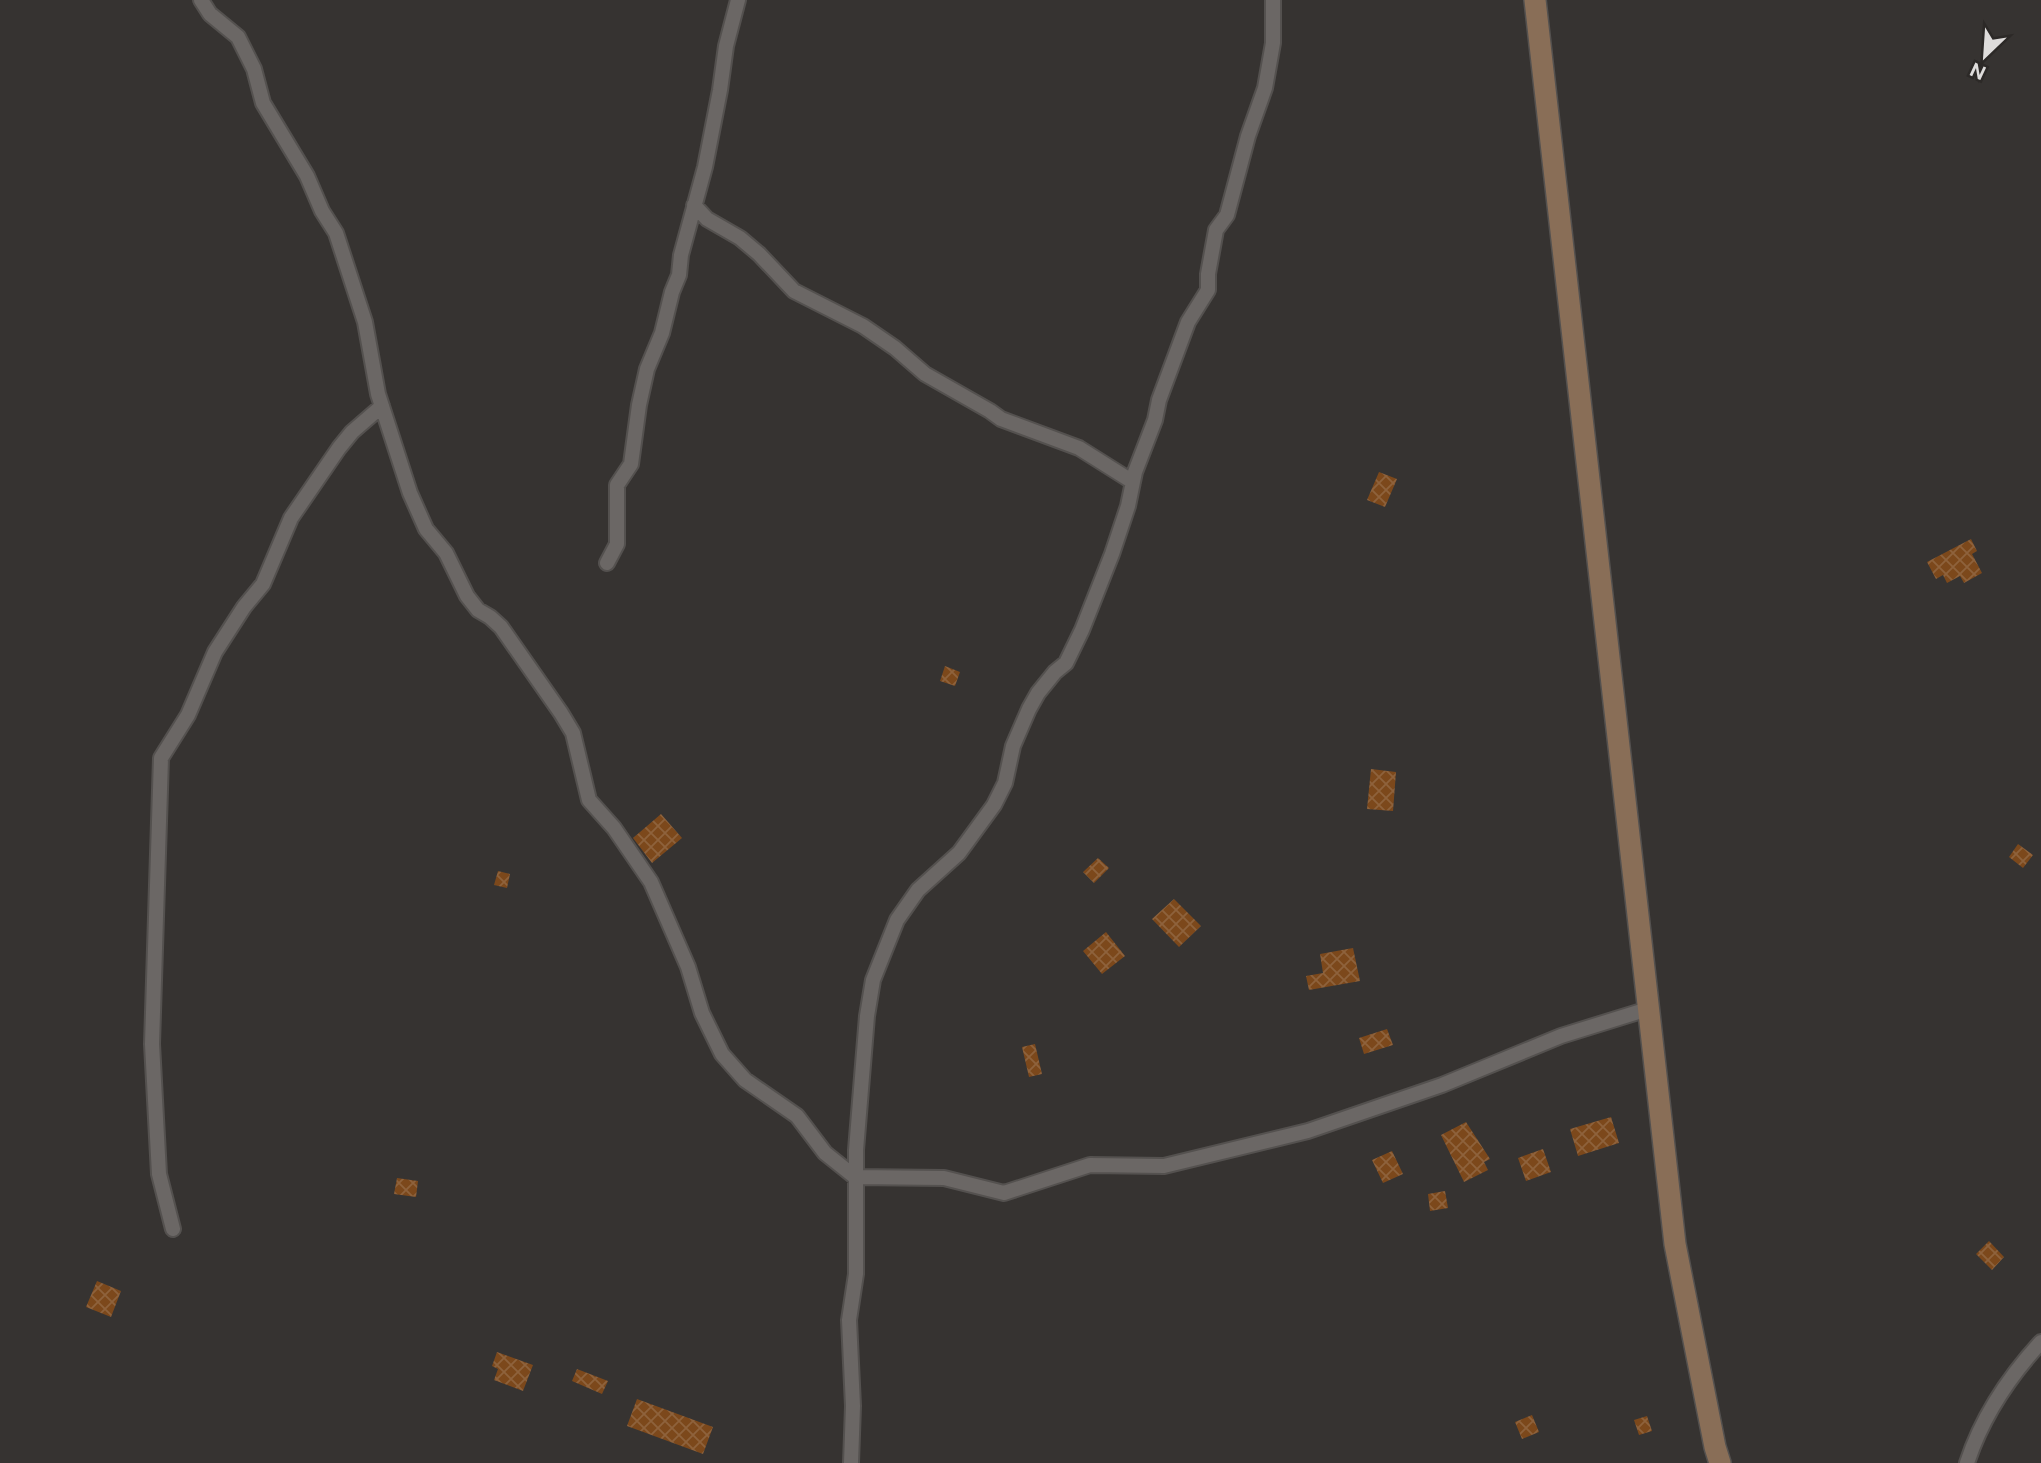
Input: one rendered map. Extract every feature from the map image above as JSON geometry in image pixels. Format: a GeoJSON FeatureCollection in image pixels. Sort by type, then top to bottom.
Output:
{"type":"FeatureCollection","features":[{"type":"Feature","properties":{"kind":"street"},"geometry":{"type":"LineString","coordinates":[[201,0],[210,13],[238,37],[254,69],[262,103],[307,176],[322,211],[336,233],[365,322],[382,406],[410,492],[426,529],[446,553],[467,596],[478,610],[501,627],[573,733],[589,800],[614,828],[651,882],[688,967],[702,1013],[722,1054],[745,1080],[797,1116],[825,1153],[855,1177],[944,1178],[1004,1193],[1090,1165],[1164,1166],[1308,1131],[1442,1084],[1561,1036],[1648,1009]]}},
{"type":"Feature","properties":{"kind":"street"},"geometry":{"type":"LineString","coordinates":[[607,563],[617,544],[617,485],[631,464],[645,381],[679,275],[681,255],[705,167],[726,46],[738,0]]}},
{"type":"Feature","properties":{"kind":"street"},"geometry":{"type":"LineString","coordinates":[[851,1463],[853,1406],[849,1320],[856,1274],[855,1177],[866,1029],[873,980],[897,920],[918,890],[959,853],[994,805],[1005,783],[1013,746],[1024,727],[1029,709],[1038,693],[1066,663],[1082,629],[1112,554],[1159,400],[1188,322],[1208,290],[1208,274],[1216,230],[1227,215],[1248,136],[1265,88],[1273,43],[1273,0]]}},
{"type":"Feature","properties":{"kind":"street"},"geometry":{"type":"LineString","coordinates":[[1535,0],[1675,1244],[1720,1463]]}},
{"type":"Feature","properties":{"kind":"street"},"geometry":{"type":"LineString","coordinates":[[694,205],[706,219],[740,238],[759,254],[794,291],[863,326],[895,348],[925,374],[1000,419],[1079,448],[1133,482]]}},
{"type":"Feature","properties":{"kind":"street"},"geometry":{"type":"LineString","coordinates":[[173,1229],[159,1174],[152,1044],[160,758],[187,715],[215,652],[244,607],[263,584],[291,518],[352,432],[382,406]]}},
{"type":"Feature","properties":{"kind":"street"},"geometry":{"type":"LineString","coordinates":[[1967,1463],[1984,1419],[2001,1392],[2041,1342]]}},
{"type":"Feature","properties":{"kind":"building"},"geometry":{"type":"Polygon","coordinates":[[[1379,472],[1397,479],[1385,507],[1367,500],[1379,472]]]}},
{"type":"Feature","properties":{"kind":"building"},"geometry":{"type":"Polygon","coordinates":[[[1971,539],[1977,551],[1972,554],[1982,573],[1964,583],[1960,576],[1947,583],[1943,575],[1936,579],[1927,562],[1971,539]]]}},
{"type":"Feature","properties":{"kind":"building"},"geometry":{"type":"Polygon","coordinates":[[[945,666],[960,672],[955,686],[940,681],[945,666]]]}},
{"type":"Feature","properties":{"kind":"building"},"geometry":{"type":"Polygon","coordinates":[[[1371,769],[1396,772],[1393,811],[1367,809],[1371,769]]]}},
{"type":"Feature","properties":{"kind":"building"},"geometry":{"type":"Polygon","coordinates":[[[661,814],[682,838],[652,863],[633,838],[661,814]]]}},
{"type":"Feature","properties":{"kind":"building"},"geometry":{"type":"Polygon","coordinates":[[[2018,844],[2033,855],[2023,868],[2009,857],[2018,844]]]}},
{"type":"Feature","properties":{"kind":"building"},"geometry":{"type":"Polygon","coordinates":[[[1098,858],[1109,868],[1094,883],[1083,872],[1098,858]]]}},
{"type":"Feature","properties":{"kind":"building"},"geometry":{"type":"Polygon","coordinates":[[[498,871],[510,874],[507,888],[494,885],[498,871]]]}},
{"type":"Feature","properties":{"kind":"building"},"geometry":{"type":"Polygon","coordinates":[[[1174,899],[1201,926],[1179,947],[1152,919],[1174,899]]]}},
{"type":"Feature","properties":{"kind":"building"},"geometry":{"type":"Polygon","coordinates":[[[1106,932],[1125,956],[1102,974],[1083,951],[1106,932]]]}},
{"type":"Feature","properties":{"kind":"building"},"geometry":{"type":"Polygon","coordinates":[[[1353,948],[1360,981],[1309,990],[1306,976],[1323,973],[1320,954],[1353,948]]]}},
{"type":"Feature","properties":{"kind":"building"},"geometry":{"type":"Polygon","coordinates":[[[1387,1029],[1393,1045],[1364,1054],[1359,1038],[1387,1029]]]}},
{"type":"Feature","properties":{"kind":"building"},"geometry":{"type":"Polygon","coordinates":[[[1035,1044],[1042,1074],[1029,1077],[1022,1047],[1035,1044]]]}},
{"type":"Feature","properties":{"kind":"building"},"geometry":{"type":"Polygon","coordinates":[[[1611,1117],[1619,1143],[1578,1156],[1570,1129],[1611,1117]]]}},
{"type":"Feature","properties":{"kind":"building"},"geometry":{"type":"Polygon","coordinates":[[[1466,1122],[1490,1159],[1484,1162],[1488,1170],[1464,1182],[1441,1135],[1466,1122]]]}},
{"type":"Feature","properties":{"kind":"building"},"geometry":{"type":"Polygon","coordinates":[[[1543,1149],[1551,1172],[1526,1181],[1518,1158],[1543,1149]]]}},
{"type":"Feature","properties":{"kind":"building"},"geometry":{"type":"Polygon","coordinates":[[[1392,1151],[1403,1174],[1383,1183],[1372,1160],[1392,1151]]]}},
{"type":"Feature","properties":{"kind":"building"},"geometry":{"type":"Polygon","coordinates":[[[397,1178],[418,1181],[416,1197],[394,1194],[397,1178]]]}},
{"type":"Feature","properties":{"kind":"building"},"geometry":{"type":"Polygon","coordinates":[[[1445,1191],[1448,1208],[1430,1211],[1428,1194],[1445,1191]]]}},
{"type":"Feature","properties":{"kind":"building"},"geometry":{"type":"Polygon","coordinates":[[[1989,1241],[2004,1257],[1992,1270],[1976,1254],[1989,1241]]]}},
{"type":"Feature","properties":{"kind":"building"},"geometry":{"type":"Polygon","coordinates":[[[97,1281],[121,1291],[111,1317],[86,1307],[97,1281]]]}},
{"type":"Feature","properties":{"kind":"building"},"geometry":{"type":"Polygon","coordinates":[[[497,1352],[533,1365],[523,1391],[494,1380],[498,1369],[492,1366],[497,1352]]]}},
{"type":"Feature","properties":{"kind":"building"},"geometry":{"type":"Polygon","coordinates":[[[577,1369],[608,1381],[602,1394],[572,1381],[577,1369]]]}},
{"type":"Feature","properties":{"kind":"building"},"geometry":{"type":"Polygon","coordinates":[[[637,1399],[713,1427],[703,1454],[627,1426],[637,1399]]]}},
{"type":"Feature","properties":{"kind":"building"},"geometry":{"type":"Polygon","coordinates":[[[1532,1415],[1539,1432],[1522,1439],[1515,1422],[1532,1415]]]}},
{"type":"Feature","properties":{"kind":"building"},"geometry":{"type":"Polygon","coordinates":[[[1647,1416],[1652,1431],[1639,1435],[1634,1420],[1647,1416]]]}}]}
